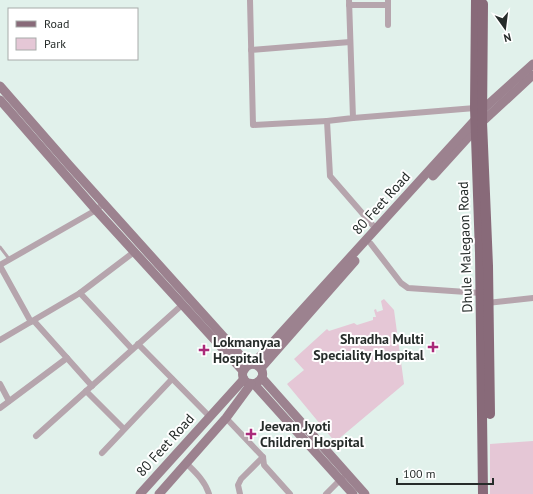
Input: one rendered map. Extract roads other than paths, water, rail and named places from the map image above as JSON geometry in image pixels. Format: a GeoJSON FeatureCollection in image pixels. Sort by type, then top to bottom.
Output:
{"type":"FeatureCollection","features":[{"type":"Feature","properties":{"kind":"main road","name":"Dhule Malegaon Road"},"geometry":{"type":"LineString","coordinates":[[476,0],[479,109],[480,253],[484,300],[483,494]]}},
{"type":"Feature","properties":{"kind":"main road"},"geometry":{"type":"LineString","coordinates":[[479,109],[483,0]]}},
{"type":"Feature","properties":{"kind":"main road"},"geometry":{"type":"LineString","coordinates":[[479,109],[533,64]]}},
{"type":"Feature","properties":{"kind":"main road","name":"80 Feet Road"},"geometry":{"type":"LineString","coordinates":[[159,494],[226,418],[251,374],[376,229],[478,124],[533,75]]}},
{"type":"Feature","properties":{"kind":"main road"},"geometry":{"type":"LineString","coordinates":[[0,86],[100,207],[134,252],[182,305],[251,374],[263,374],[262,378],[344,477],[353,494]]}},
{"type":"Feature","properties":{"kind":"main road"},"geometry":{"type":"LineString","coordinates":[[0,100],[100,207],[344,477],[365,494]]}},
{"type":"Feature","properties":{"kind":"main road","name":"80 Feet Road"},"geometry":{"type":"LineString","coordinates":[[140,494],[371,244],[478,124]]}},
{"type":"Feature","properties":{"kind":"main road"},"geometry":{"type":"LineString","coordinates":[[484,300],[490,494]]}},
{"type":"Feature","properties":{"kind":"street"},"geometry":{"type":"LineString","coordinates":[[250,0],[253,125],[327,121],[479,109]]}},
{"type":"Feature","properties":{"kind":"street"},"geometry":{"type":"LineString","coordinates":[[353,118],[349,3],[388,2],[388,25]]}},
{"type":"Feature","properties":{"kind":"street"},"geometry":{"type":"LineString","coordinates":[[251,50],[350,42]]}},
{"type":"Feature","properties":{"kind":"street"},"geometry":{"type":"LineString","coordinates":[[327,121],[330,176],[376,229]]}},
{"type":"Feature","properties":{"kind":"street"},"geometry":{"type":"LineString","coordinates":[[92,386],[33,321],[0,266],[100,207]]}},
{"type":"Feature","properties":{"kind":"street"},"geometry":{"type":"LineString","coordinates":[[371,244],[401,283],[408,288],[484,300],[533,298]]}},
{"type":"Feature","properties":{"kind":"street"},"geometry":{"type":"LineString","coordinates":[[0,340],[80,293],[134,252]]}},
{"type":"Feature","properties":{"kind":"street"},"geometry":{"type":"LineString","coordinates":[[80,293],[132,349]]}},
{"type":"Feature","properties":{"kind":"street"},"geometry":{"type":"LineString","coordinates":[[36,436],[182,305]]}},
{"type":"Feature","properties":{"kind":"street"},"geometry":{"type":"LineString","coordinates":[[138,344],[210,417]]}},
{"type":"Feature","properties":{"kind":"street"},"geometry":{"type":"LineString","coordinates":[[0,408],[67,358]]}},
{"type":"Feature","properties":{"kind":"street"},"geometry":{"type":"LineString","coordinates":[[102,453],[172,379]]}},
{"type":"Feature","properties":{"kind":"street"},"geometry":{"type":"LineString","coordinates":[[0,384],[9,401]]}},
{"type":"Feature","properties":{"kind":"street"},"geometry":{"type":"LineString","coordinates":[[86,392],[124,429]]}},
{"type":"Feature","properties":{"kind":"street"},"geometry":{"type":"LineString","coordinates":[[226,418],[263,457],[264,465],[290,494]]}},
{"type":"Feature","properties":{"kind":"street"},"geometry":{"type":"LineString","coordinates":[[240,494],[238,485],[241,479],[263,457]]}},
{"type":"Feature","properties":{"kind":"street"},"geometry":{"type":"LineString","coordinates":[[186,463],[198,475],[207,487],[210,494]]}},
{"type":"Feature","properties":{"kind":"street"},"geometry":{"type":"LineString","coordinates":[[326,494],[344,477]]}},
{"type":"Feature","properties":{"kind":"lane"},"geometry":{"type":"LineString","coordinates":[[0,247],[10,260]]}},
{"type":"Feature","properties":{"kind":"place","name":"Shradha Multi Speciality Hospital"},"geometry":{"type":"Point","coordinates":[433,347]}},
{"type":"Feature","properties":{"kind":"place","name":"Lokmanyaa Hospital"},"geometry":{"type":"Point","coordinates":[204,350]}},
{"type":"Feature","properties":{"kind":"place","name":"Jeevan Jyoti Children Hospital"},"geometry":{"type":"Point","coordinates":[251,434]}}]}
